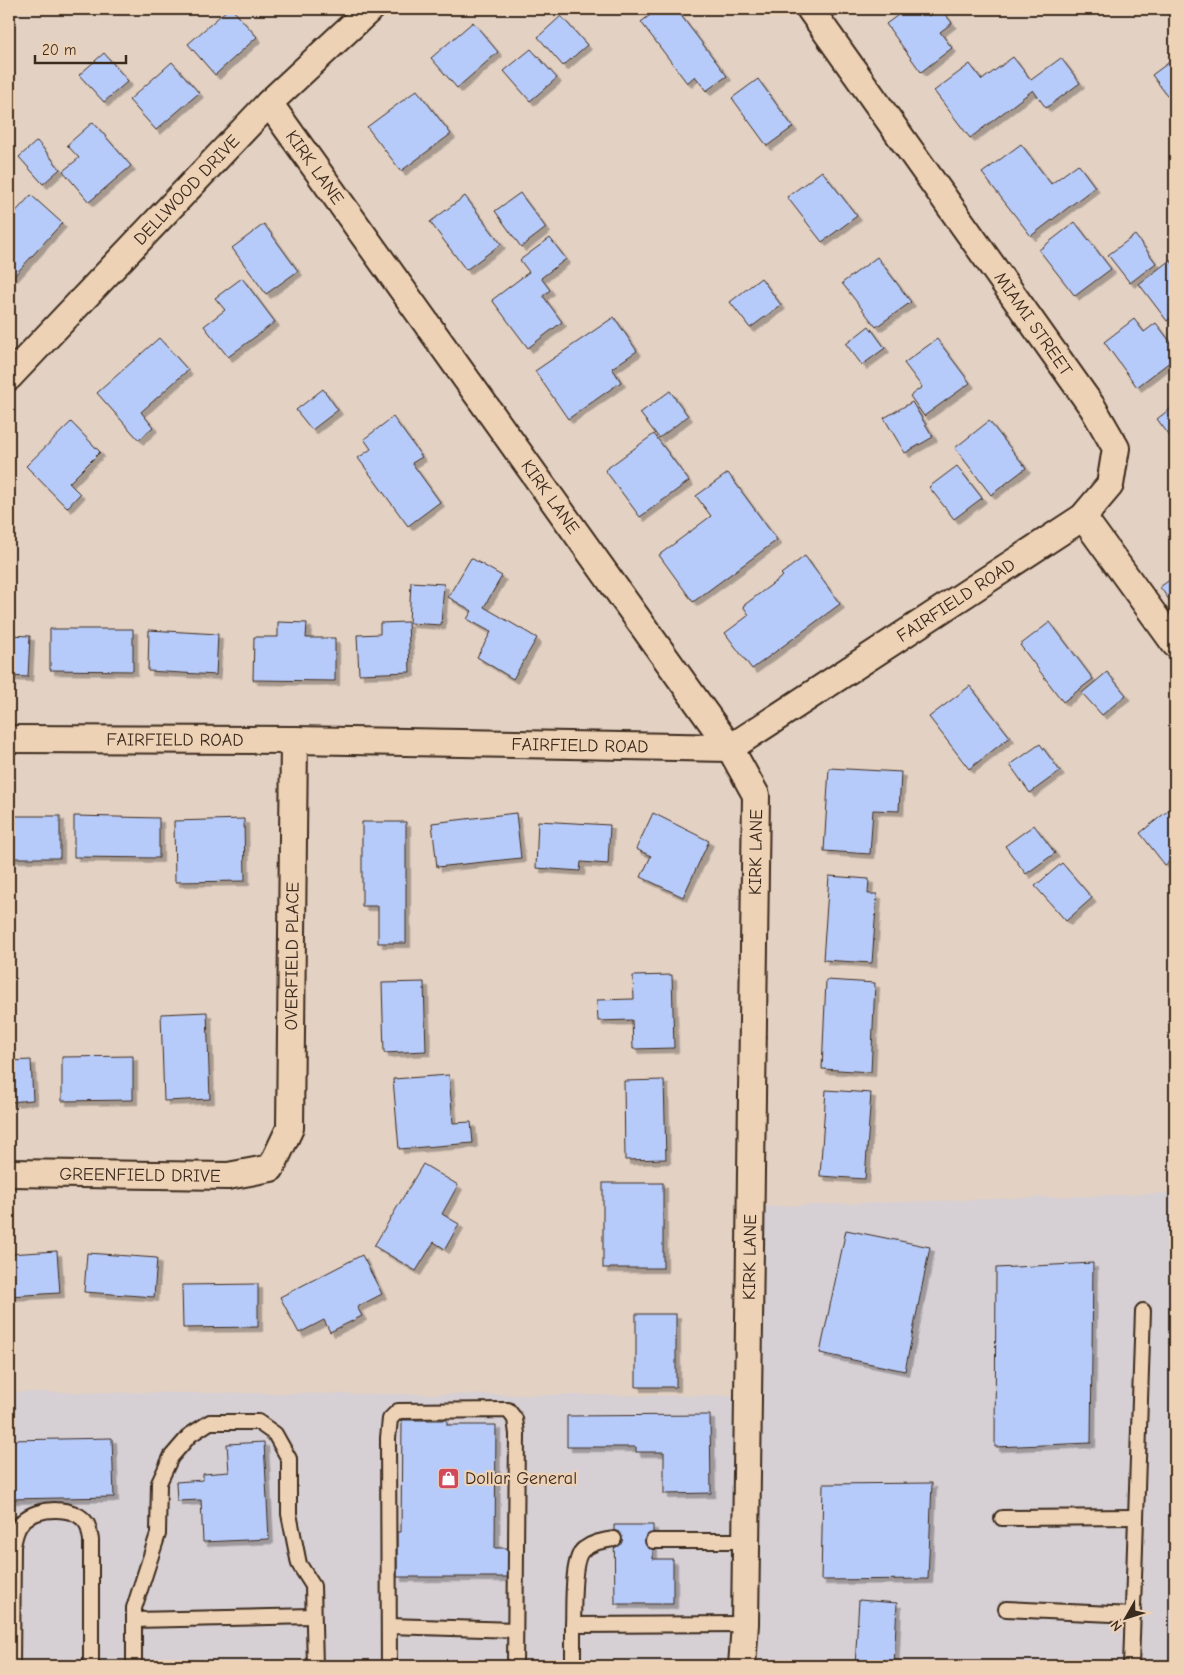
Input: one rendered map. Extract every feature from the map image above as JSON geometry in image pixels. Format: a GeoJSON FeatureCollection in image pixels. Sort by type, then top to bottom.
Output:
{"type":"FeatureCollection","features":[{"type":"Feature","properties":{"kind":"street","name":"DELLWOOD DRIVE"},"geometry":{"type":"LineString","coordinates":[[9,377],[269,103],[370,9]]}},
{"type":"Feature","properties":{"kind":"street","name":"MIAMI STREET"},"geometry":{"type":"LineString","coordinates":[[810,9],[1093,408],[1116,448],[1110,485],[1083,517]]}},
{"type":"Feature","properties":{"kind":"street","name":"KIRK LANE"},"geometry":{"type":"LineString","coordinates":[[269,103],[730,748],[756,795],[745,1624],[742,1666]]}},
{"type":"Feature","properties":{"kind":"street"},"geometry":{"type":"LineString","coordinates":[[1083,517],[1175,644]]}},
{"type":"Feature","properties":{"kind":"street","name":"FAIRFIELD ROAD"},"geometry":{"type":"LineString","coordinates":[[9,740],[294,740],[730,748],[1083,517]]}},
{"type":"Feature","properties":{"kind":"street","name":"OVERFIELD PLACE"},"geometry":{"type":"LineString","coordinates":[[270,1168],[290,1128],[294,740]]}},
{"type":"Feature","properties":{"kind":"street","name":"GREENFIELD DRIVE"},"geometry":{"type":"LineString","coordinates":[[9,1174],[228,1176],[270,1168]]}},
{"type":"Feature","properties":{"kind":"lane"},"geometry":{"type":"LineString","coordinates":[[1131,1666],[1143,1310]]}},
{"type":"Feature","properties":{"kind":"lane"},"geometry":{"type":"LineString","coordinates":[[389,1666],[388,1438],[390,1419],[398,1411],[508,1410],[515,1419],[517,1434],[515,1666]]}},
{"type":"Feature","properties":{"kind":"lane"},"geometry":{"type":"LineString","coordinates":[[134,1666],[134,1608],[158,1534],[159,1483],[171,1457],[190,1435],[210,1422],[258,1422],[275,1434],[288,1459],[290,1514],[299,1564],[313,1586],[315,1666]]}},
{"type":"Feature","properties":{"kind":"lane"},"geometry":{"type":"LineString","coordinates":[[12,1666],[13,1546],[16,1531],[30,1516],[42,1512],[56,1511],[77,1514],[87,1525],[91,1540],[91,1666]]}},
{"type":"Feature","properties":{"kind":"lane"},"geometry":{"type":"LineString","coordinates":[[1002,1518],[1136,1517]]}},
{"type":"Feature","properties":{"kind":"lane"},"geometry":{"type":"LineString","coordinates":[[573,1666],[573,1625],[577,1560],[582,1550],[596,1542],[614,1540]]}},
{"type":"Feature","properties":{"kind":"lane"},"geometry":{"type":"LineString","coordinates":[[653,1541],[746,1541]]}},
{"type":"Feature","properties":{"kind":"lane"},"geometry":{"type":"LineString","coordinates":[[1006,1609],[1133,1615]]}},
{"type":"Feature","properties":{"kind":"lane"},"geometry":{"type":"LineString","coordinates":[[134,1620],[313,1616]]}},
{"type":"Feature","properties":{"kind":"lane"},"geometry":{"type":"LineString","coordinates":[[573,1625],[745,1624]]}},
{"type":"Feature","properties":{"kind":"lane"},"geometry":{"type":"LineString","coordinates":[[389,1626],[515,1630]]}},
{"type":"Feature","properties":{"kind":"shaded area"},"geometry":{"type":"Polygon","coordinates":[[[1175,1193],[1171,1666],[9,1666],[9,1392],[748,1396],[751,1207],[1175,1193]]]}},
{"type":"Feature","properties":{"kind":"building"},"geometry":{"type":"Polygon","coordinates":[[[228,9],[232,9],[257,37],[215,75],[188,44],[228,9]]]}},
{"type":"Feature","properties":{"kind":"building"},"geometry":{"type":"Polygon","coordinates":[[[658,9],[676,9],[727,76],[706,91],[695,76],[687,83],[641,22],[658,9]]]}},
{"type":"Feature","properties":{"kind":"building"},"geometry":{"type":"Polygon","coordinates":[[[906,9],[923,9],[929,16],[941,9],[952,23],[940,32],[952,48],[921,72],[886,24],[906,9]]]}},
{"type":"Feature","properties":{"kind":"building"},"geometry":{"type":"Polygon","coordinates":[[[561,16],[587,45],[563,66],[538,37],[561,16]]]}},
{"type":"Feature","properties":{"kind":"building"},"geometry":{"type":"Polygon","coordinates":[[[473,22],[498,52],[457,88],[431,58],[473,22]]]}},
{"type":"Feature","properties":{"kind":"building"},"geometry":{"type":"Polygon","coordinates":[[[531,49],[557,78],[530,101],[504,71],[531,49]]]}},
{"type":"Feature","properties":{"kind":"building"},"geometry":{"type":"Polygon","coordinates":[[[104,53],[128,81],[104,102],[79,75],[104,53]]]}},
{"type":"Feature","properties":{"kind":"building"},"geometry":{"type":"Polygon","coordinates":[[[1013,57],[1031,80],[1061,58],[1080,83],[1046,108],[1033,90],[970,138],[934,91],[970,64],[982,80],[1013,57]]]}},
{"type":"Feature","properties":{"kind":"building"},"geometry":{"type":"Polygon","coordinates":[[[1175,58],[1175,99],[1172,102],[1152,75],[1175,58]]]}},
{"type":"Feature","properties":{"kind":"building"},"geometry":{"type":"Polygon","coordinates":[[[172,62],[199,93],[156,130],[129,100],[172,62]]]}},
{"type":"Feature","properties":{"kind":"building"},"geometry":{"type":"Polygon","coordinates":[[[758,79],[793,127],[767,146],[732,98],[758,79]]]}},
{"type":"Feature","properties":{"kind":"building"},"geometry":{"type":"Polygon","coordinates":[[[417,90],[451,134],[401,171],[367,127],[417,90]]]}},
{"type":"Feature","properties":{"kind":"building"},"geometry":{"type":"Polygon","coordinates":[[[93,122],[131,166],[89,202],[63,171],[79,158],[67,145],[93,122]]]}},
{"type":"Feature","properties":{"kind":"building"},"geometry":{"type":"Polygon","coordinates":[[[37,141],[60,169],[43,184],[19,157],[37,141]]]}},
{"type":"Feature","properties":{"kind":"building"},"geometry":{"type":"Polygon","coordinates":[[[1021,144],[1051,184],[1078,164],[1095,187],[1031,236],[982,173],[1021,144]]]}},
{"type":"Feature","properties":{"kind":"building"},"geometry":{"type":"Polygon","coordinates":[[[822,171],[857,216],[822,242],[787,197],[822,171]]]}},
{"type":"Feature","properties":{"kind":"building"},"geometry":{"type":"Polygon","coordinates":[[[520,193],[546,228],[521,247],[495,211],[520,193]]]}},
{"type":"Feature","properties":{"kind":"building"},"geometry":{"type":"Polygon","coordinates":[[[31,195],[62,223],[13,277],[9,274],[9,219],[31,195]]]}},
{"type":"Feature","properties":{"kind":"building"},"geometry":{"type":"Polygon","coordinates":[[[465,196],[501,244],[466,270],[430,222],[465,196]]]}},
{"type":"Feature","properties":{"kind":"building"},"geometry":{"type":"Polygon","coordinates":[[[1075,222],[1111,269],[1075,296],[1039,250],[1075,222]]]}},
{"type":"Feature","properties":{"kind":"building"},"geometry":{"type":"Polygon","coordinates":[[[264,224],[298,271],[266,294],[232,248],[264,224]]]}},
{"type":"Feature","properties":{"kind":"building"},"geometry":{"type":"Polygon","coordinates":[[[1135,235],[1156,263],[1130,283],[1108,255],[1135,235]]]}},
{"type":"Feature","properties":{"kind":"building"},"geometry":{"type":"Polygon","coordinates":[[[550,238],[566,259],[541,278],[550,290],[543,296],[562,322],[528,348],[492,300],[529,272],[520,260],[550,238]]]}},
{"type":"Feature","properties":{"kind":"building"},"geometry":{"type":"Polygon","coordinates":[[[877,257],[911,302],[876,327],[842,283],[877,257]]]}},
{"type":"Feature","properties":{"kind":"building"},"geometry":{"type":"Polygon","coordinates":[[[1170,260],[1175,267],[1175,314],[1167,321],[1139,284],[1170,260]]]}},
{"type":"Feature","properties":{"kind":"building"},"geometry":{"type":"Polygon","coordinates":[[[242,278],[275,322],[228,357],[204,326],[225,310],[215,298],[242,278]]]}},
{"type":"Feature","properties":{"kind":"building"},"geometry":{"type":"Polygon","coordinates":[[[761,278],[781,305],[750,328],[730,302],[761,278]]]}},
{"type":"Feature","properties":{"kind":"building"},"geometry":{"type":"Polygon","coordinates":[[[614,317],[637,351],[612,368],[621,382],[568,419],[535,371],[614,317]]]}},
{"type":"Feature","properties":{"kind":"building"},"geometry":{"type":"Polygon","coordinates":[[[1134,319],[1144,332],[1156,323],[1175,348],[1175,358],[1137,387],[1104,342],[1134,319]]]}},
{"type":"Feature","properties":{"kind":"building"},"geometry":{"type":"Polygon","coordinates":[[[869,326],[885,348],[862,365],[846,344],[869,326]]]}},
{"type":"Feature","properties":{"kind":"building"},"geometry":{"type":"Polygon","coordinates":[[[159,338],[188,370],[141,412],[153,427],[139,440],[97,393],[159,338]]]}},
{"type":"Feature","properties":{"kind":"building"},"geometry":{"type":"Polygon","coordinates":[[[937,339],[970,383],[924,416],[910,396],[922,387],[904,363],[937,339]]]}},
{"type":"Feature","properties":{"kind":"building"},"geometry":{"type":"Polygon","coordinates":[[[323,389],[338,410],[312,430],[296,410],[323,389]]]}},
{"type":"Feature","properties":{"kind":"building"},"geometry":{"type":"Polygon","coordinates":[[[670,391],[688,416],[659,438],[640,413],[670,391]]]}},
{"type":"Feature","properties":{"kind":"building"},"geometry":{"type":"Polygon","coordinates":[[[912,402],[933,437],[905,453],[884,418],[912,402]]]}},
{"type":"Feature","properties":{"kind":"building"},"geometry":{"type":"Polygon","coordinates":[[[1175,405],[1175,443],[1157,419],[1175,405]]]}},
{"type":"Feature","properties":{"kind":"building"},"geometry":{"type":"Polygon","coordinates":[[[393,417],[422,457],[412,463],[440,502],[408,526],[358,458],[371,449],[364,439],[393,417]]]}},
{"type":"Feature","properties":{"kind":"building"},"geometry":{"type":"Polygon","coordinates":[[[989,421],[1026,468],[991,495],[955,448],[989,421]]]}},
{"type":"Feature","properties":{"kind":"building"},"geometry":{"type":"Polygon","coordinates":[[[71,422],[100,452],[69,483],[80,494],[67,508],[26,466],[71,422]]]}},
{"type":"Feature","properties":{"kind":"building"},"geometry":{"type":"Polygon","coordinates":[[[654,434],[689,481],[640,517],[605,470],[654,434]]]}},
{"type":"Feature","properties":{"kind":"building"},"geometry":{"type":"Polygon","coordinates":[[[957,466],[982,498],[954,519],[929,487],[957,466]]]}},
{"type":"Feature","properties":{"kind":"building"},"geometry":{"type":"Polygon","coordinates":[[[728,473],[777,540],[693,602],[659,555],[711,516],[696,496],[728,473]]]}},
{"type":"Feature","properties":{"kind":"building"},"geometry":{"type":"Polygon","coordinates":[[[805,556],[840,604],[752,669],[725,633],[749,615],[743,606],[783,576],[781,574],[805,556]]]}},
{"type":"Feature","properties":{"kind":"building"},"geometry":{"type":"Polygon","coordinates":[[[471,558],[502,576],[484,607],[537,638],[513,679],[477,657],[491,632],[467,619],[472,611],[448,597],[471,558]]]}},
{"type":"Feature","properties":{"kind":"building"},"geometry":{"type":"Polygon","coordinates":[[[1175,576],[1175,608],[1160,587],[1175,576]]]}},
{"type":"Feature","properties":{"kind":"building"},"geometry":{"type":"Polygon","coordinates":[[[411,582],[444,584],[441,625],[409,623],[411,582]]]}},
{"type":"Feature","properties":{"kind":"building"},"geometry":{"type":"Polygon","coordinates":[[[278,622],[307,623],[306,638],[335,638],[335,681],[253,680],[254,637],[278,637],[278,622]]]}},
{"type":"Feature","properties":{"kind":"building"},"geometry":{"type":"Polygon","coordinates":[[[408,622],[410,672],[359,674],[357,635],[380,634],[380,623],[408,622]]]}},
{"type":"Feature","properties":{"kind":"building"},"geometry":{"type":"Polygon","coordinates":[[[1050,622],[1093,679],[1063,702],[1020,645],[1050,622]]]}},
{"type":"Feature","properties":{"kind":"building"},"geometry":{"type":"Polygon","coordinates":[[[50,629],[133,629],[133,671],[50,670],[50,629]]]}},
{"type":"Feature","properties":{"kind":"building"},"geometry":{"type":"Polygon","coordinates":[[[149,630],[218,634],[216,675],[148,671],[149,630]]]}},
{"type":"Feature","properties":{"kind":"building"},"geometry":{"type":"Polygon","coordinates":[[[9,635],[30,636],[28,677],[9,676],[9,635]]]}},
{"type":"Feature","properties":{"kind":"building"},"geometry":{"type":"Polygon","coordinates":[[[1107,672],[1126,695],[1102,715],[1082,693],[1107,672]]]}},
{"type":"Feature","properties":{"kind":"building"},"geometry":{"type":"Polygon","coordinates":[[[970,686],[1010,737],[969,769],[929,717],[970,686]]]}},
{"type":"Feature","properties":{"kind":"building"},"geometry":{"type":"Polygon","coordinates":[[[1040,744],[1060,771],[1030,793],[1010,765],[1040,744]]]}},
{"type":"Feature","properties":{"kind":"building"},"geometry":{"type":"Polygon","coordinates":[[[829,768],[901,772],[899,811],[873,810],[870,854],[824,851],[829,768]]]}},
{"type":"Feature","properties":{"kind":"building"},"geometry":{"type":"Polygon","coordinates":[[[1175,805],[1175,857],[1165,865],[1140,833],[1175,805]]]}},
{"type":"Feature","properties":{"kind":"building"},"geometry":{"type":"Polygon","coordinates":[[[516,813],[521,858],[437,867],[432,823],[516,813]]]}},
{"type":"Feature","properties":{"kind":"building"},"geometry":{"type":"Polygon","coordinates":[[[653,813],[709,841],[683,897],[641,877],[651,856],[636,849],[653,813]]]}},
{"type":"Feature","properties":{"kind":"building"},"geometry":{"type":"Polygon","coordinates":[[[9,816],[60,816],[60,858],[9,858],[9,816]]]}},
{"type":"Feature","properties":{"kind":"building"},"geometry":{"type":"Polygon","coordinates":[[[74,816],[159,818],[159,858],[74,857],[74,816]]]}},
{"type":"Feature","properties":{"kind":"building"},"geometry":{"type":"Polygon","coordinates":[[[244,819],[245,881],[175,882],[174,821],[244,819]]]}},
{"type":"Feature","properties":{"kind":"building"},"geometry":{"type":"Polygon","coordinates":[[[538,821],[610,825],[608,864],[581,862],[580,871],[536,868],[538,821]]]}},
{"type":"Feature","properties":{"kind":"building"},"geometry":{"type":"Polygon","coordinates":[[[362,822],[406,822],[406,943],[378,943],[378,906],[362,906],[362,822]]]}},
{"type":"Feature","properties":{"kind":"building"},"geometry":{"type":"Polygon","coordinates":[[[1034,825],[1055,853],[1026,874],[1005,846],[1034,825]]]}},
{"type":"Feature","properties":{"kind":"building"},"geometry":{"type":"Polygon","coordinates":[[[1062,863],[1092,898],[1066,921],[1035,886],[1062,863]]]}},
{"type":"Feature","properties":{"kind":"building"},"geometry":{"type":"Polygon","coordinates":[[[829,876],[869,879],[868,894],[877,894],[872,963],[823,960],[829,876]]]}},
{"type":"Feature","properties":{"kind":"building"},"geometry":{"type":"Polygon","coordinates":[[[672,975],[674,1048],[633,1049],[632,1020],[598,1021],[597,1000],[634,999],[633,976],[672,975]]]}},
{"type":"Feature","properties":{"kind":"building"},"geometry":{"type":"Polygon","coordinates":[[[826,980],[875,983],[871,1072],[822,1069],[826,980]]]}},
{"type":"Feature","properties":{"kind":"building"},"geometry":{"type":"Polygon","coordinates":[[[424,982],[426,1051],[384,1053],[382,983],[424,982]]]}},
{"type":"Feature","properties":{"kind":"building"},"geometry":{"type":"Polygon","coordinates":[[[207,1012],[210,1099],[164,1101],[161,1014],[207,1012]]]}},
{"type":"Feature","properties":{"kind":"building"},"geometry":{"type":"Polygon","coordinates":[[[133,1056],[133,1100],[62,1101],[62,1057],[133,1056]]]}},
{"type":"Feature","properties":{"kind":"building"},"geometry":{"type":"Polygon","coordinates":[[[31,1060],[33,1100],[9,1102],[9,1061],[31,1060]]]}},
{"type":"Feature","properties":{"kind":"building"},"geometry":{"type":"Polygon","coordinates":[[[449,1075],[453,1123],[471,1122],[473,1143],[399,1149],[393,1079],[449,1075]]]}},
{"type":"Feature","properties":{"kind":"building"},"geometry":{"type":"Polygon","coordinates":[[[664,1080],[666,1159],[625,1160],[624,1081],[664,1080]]]}},
{"type":"Feature","properties":{"kind":"building"},"geometry":{"type":"Polygon","coordinates":[[[826,1090],[871,1093],[865,1179],[820,1176],[826,1090]]]}},
{"type":"Feature","properties":{"kind":"building"},"geometry":{"type":"Polygon","coordinates":[[[423,1164],[458,1185],[442,1214],[459,1224],[445,1249],[434,1242],[416,1271],[374,1246],[423,1164]]]}},
{"type":"Feature","properties":{"kind":"building"},"geometry":{"type":"Polygon","coordinates":[[[603,1183],[663,1183],[663,1268],[603,1268],[603,1183]]]}},
{"type":"Feature","properties":{"kind":"building"},"geometry":{"type":"Polygon","coordinates":[[[846,1230],[930,1247],[905,1371],[820,1353],[846,1230]]]}},
{"type":"Feature","properties":{"kind":"building"},"geometry":{"type":"Polygon","coordinates":[[[57,1251],[60,1293],[9,1296],[9,1254],[57,1251]]]}},
{"type":"Feature","properties":{"kind":"building"},"geometry":{"type":"Polygon","coordinates":[[[87,1253],[157,1258],[154,1297],[84,1292],[87,1253]]]}},
{"type":"Feature","properties":{"kind":"building"},"geometry":{"type":"Polygon","coordinates":[[[362,1255],[382,1294],[357,1307],[362,1316],[330,1332],[324,1320],[299,1333],[280,1297],[362,1255]]]}},
{"type":"Feature","properties":{"kind":"building"},"geometry":{"type":"Polygon","coordinates":[[[1093,1263],[1091,1443],[995,1447],[996,1268],[1093,1263]]]}},
{"type":"Feature","properties":{"kind":"building"},"geometry":{"type":"Polygon","coordinates":[[[258,1284],[258,1327],[183,1328],[182,1285],[258,1284]]]}},
{"type":"Feature","properties":{"kind":"building"},"geometry":{"type":"Polygon","coordinates":[[[636,1314],[676,1314],[676,1387],[636,1387],[636,1314]]]}},
{"type":"Feature","properties":{"kind":"building"},"geometry":{"type":"Polygon","coordinates":[[[710,1415],[711,1493],[664,1494],[664,1452],[636,1452],[636,1447],[567,1447],[567,1416],[710,1415]]]}},
{"type":"Feature","properties":{"kind":"building","name":"Dollar General"},"geometry":{"type":"Polygon","coordinates":[[[402,1420],[447,1420],[447,1425],[496,1425],[495,1548],[508,1548],[508,1577],[397,1577],[397,1532],[401,1532],[402,1420]]]}},
{"type":"Feature","properties":{"kind":"building"},"geometry":{"type":"Polygon","coordinates":[[[112,1438],[114,1497],[9,1499],[9,1440],[112,1438]]]}},
{"type":"Feature","properties":{"kind":"building"},"geometry":{"type":"Polygon","coordinates":[[[264,1442],[269,1539],[203,1542],[201,1500],[177,1501],[176,1482],[203,1480],[203,1474],[229,1472],[227,1444],[264,1442]]]}},
{"type":"Feature","properties":{"kind":"building"},"geometry":{"type":"Polygon","coordinates":[[[932,1483],[928,1579],[821,1580],[823,1484],[932,1483]]]}},
{"type":"Feature","properties":{"kind":"building"},"geometry":{"type":"Polygon","coordinates":[[[614,1525],[653,1525],[653,1559],[673,1559],[673,1604],[615,1604],[614,1525]]]}},
{"type":"Feature","properties":{"kind":"building"},"geometry":{"type":"Polygon","coordinates":[[[859,1600],[897,1603],[894,1666],[855,1666],[859,1600]]]}},
{"type":"Feature","properties":{"kind":"place","name":"Dollar General"},"geometry":{"type":"Point","coordinates":[449,1478]}}]}
